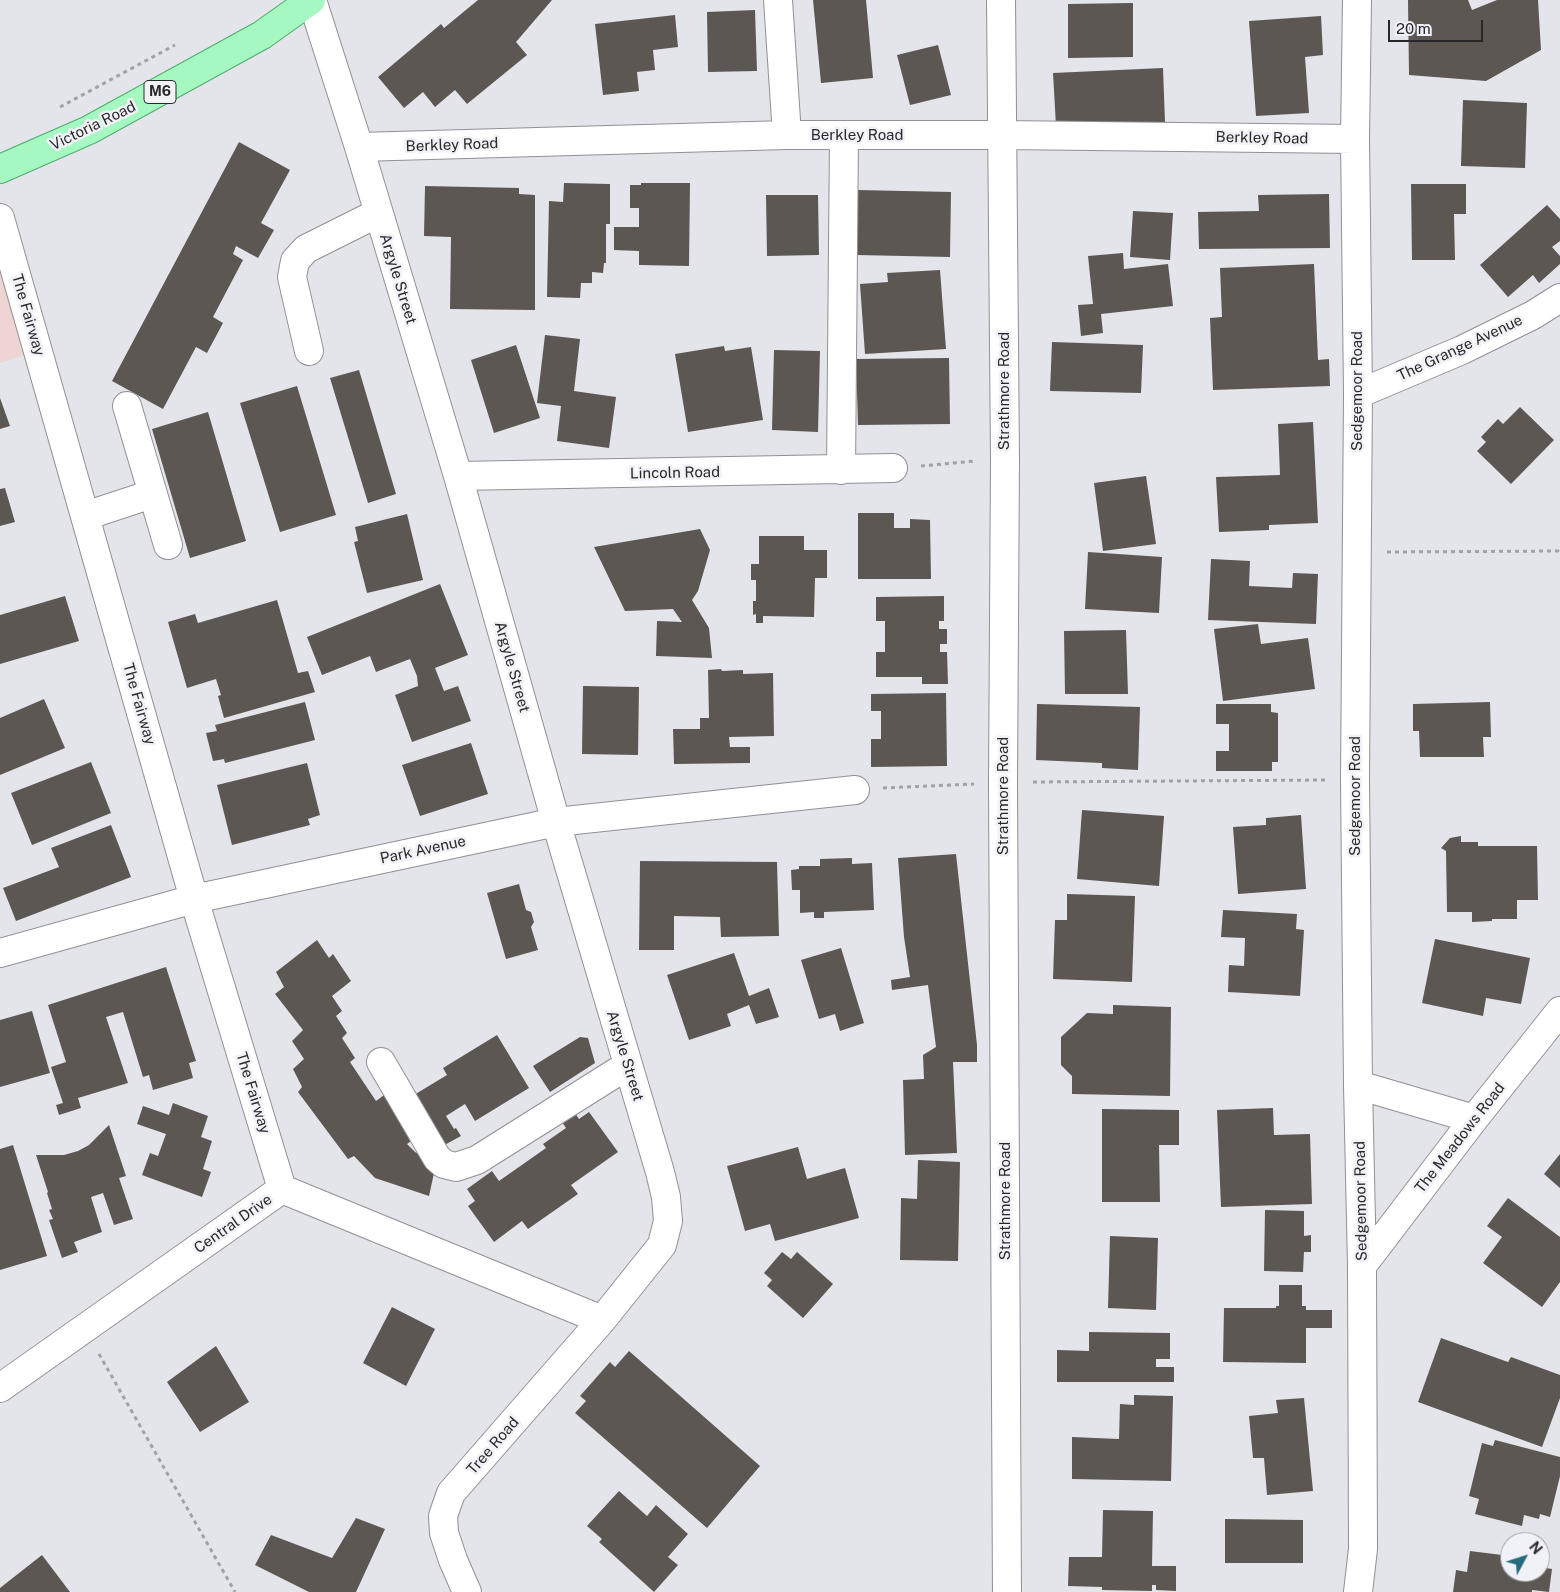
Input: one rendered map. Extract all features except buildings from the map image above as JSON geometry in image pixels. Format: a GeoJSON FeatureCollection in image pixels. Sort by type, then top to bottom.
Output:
{"type":"FeatureCollection","features":[{"type":"Feature","properties":{"kind":"main road","name":"Victoria Road"},"geometry":{"type":"LineString","coordinates":[[0,168],[89,130],[262,34],[312,0]]}},
{"type":"Feature","properties":{"kind":"street","name":"Argyle Street"},"geometry":{"type":"LineString","coordinates":[[312,0],[359,147],[458,476],[556,822],[666,1197],[668,1221],[662,1245],[602,1320]]}},
{"type":"Feature","properties":{"kind":"street"},"geometry":{"type":"LineString","coordinates":[[778,0],[787,135]]}},
{"type":"Feature","properties":{"kind":"street","name":"Strathmore Road"},"geometry":{"type":"LineString","coordinates":[[1001,0],[1005,459],[1003,782],[1007,1592]]}},
{"type":"Feature","properties":{"kind":"street","name":"Sedgemoor Road"},"geometry":{"type":"LineString","coordinates":[[1357,0],[1355,140],[1358,394],[1354,780],[1362,1266],[1363,1549],[1358,1592]]}},
{"type":"Feature","properties":{"kind":"street","name":"Berkley Road"},"geometry":{"type":"LineString","coordinates":[[359,147],[787,135],[1003,135],[1355,140]]}},
{"type":"Feature","properties":{"kind":"street"},"geometry":{"type":"LineString","coordinates":[[841,470],[844,136]]}},
{"type":"Feature","properties":{"kind":"street"},"geometry":{"type":"LineString","coordinates":[[309,351],[292,278],[295,260],[306,249],[378,213]]}},
{"type":"Feature","properties":{"kind":"street","name":"The Fairway"},"geometry":{"type":"LineString","coordinates":[[0,218],[194,899],[282,1189]]}},
{"type":"Feature","properties":{"kind":"street","name":"The Grange Avenue"},"geometry":{"type":"LineString","coordinates":[[1358,394],[1462,350],[1533,315],[1560,298]]}},
{"type":"Feature","properties":{"kind":"street"},"geometry":{"type":"LineString","coordinates":[[127,406],[168,545]]}},
{"type":"Feature","properties":{"kind":"street","name":"Lincoln Road"},"geometry":{"type":"LineString","coordinates":[[458,476],[893,468]]}},
{"type":"Feature","properties":{"kind":"street"},"geometry":{"type":"LineString","coordinates":[[86,516],[152,494]]}},
{"type":"Feature","properties":{"kind":"street","name":"Park Avenue"},"geometry":{"type":"LineString","coordinates":[[0,953],[194,899],[556,822],[855,790]]}},
{"type":"Feature","properties":{"kind":"street","name":"The Meadows Road"},"geometry":{"type":"LineString","coordinates":[[1362,1266],[1474,1119],[1560,1011]]}},
{"type":"Feature","properties":{"kind":"street"},"geometry":{"type":"LineString","coordinates":[[381,1062],[437,1158],[444,1164],[456,1167],[477,1160],[628,1065]]}},
{"type":"Feature","properties":{"kind":"street"},"geometry":{"type":"LineString","coordinates":[[1358,1084],[1474,1119]]}},
{"type":"Feature","properties":{"kind":"street","name":"Central Drive"},"geometry":{"type":"LineString","coordinates":[[0,1388],[282,1189],[602,1320]]}},
{"type":"Feature","properties":{"kind":"street","name":"Tree Road"},"geometry":{"type":"LineString","coordinates":[[466,1592],[444,1533],[443,1516],[451,1493],[602,1320]]}},
{"type":"Feature","properties":{"kind":"path"},"geometry":{"type":"LineString","coordinates":[[52,112],[182,42]]}},
{"type":"Feature","properties":{"kind":"path"},"geometry":{"type":"LineString","coordinates":[[893,468],[1005,459]]}},
{"type":"Feature","properties":{"kind":"path"},"geometry":{"type":"LineString","coordinates":[[1356,552],[1560,552]]}},
{"type":"Feature","properties":{"kind":"path"},"geometry":{"type":"LineString","coordinates":[[855,790],[1003,782],[1354,780]]}},
{"type":"Feature","properties":{"kind":"path"},"geometry":{"type":"LineString","coordinates":[[84,1329],[235,1592]]}},
{"type":"Feature","properties":{"kind":"shaded area"},"geometry":{"type":"Polygon","coordinates":[[[0,218],[39,351],[0,363],[0,218]]]}}]}
